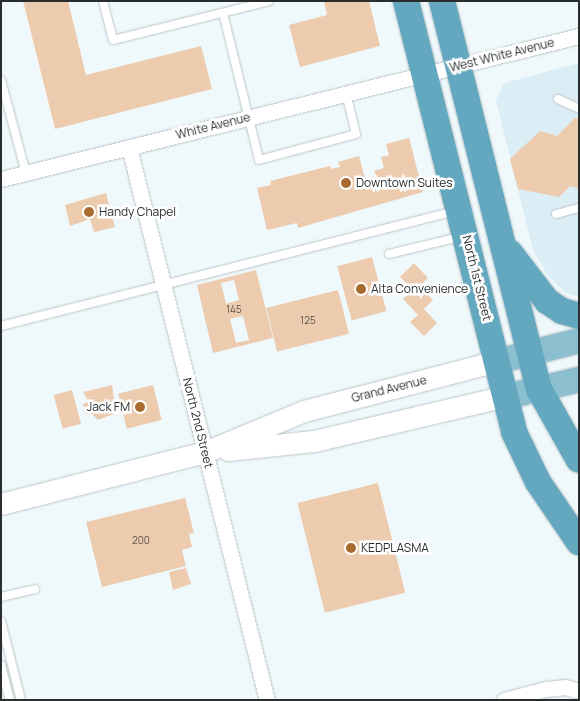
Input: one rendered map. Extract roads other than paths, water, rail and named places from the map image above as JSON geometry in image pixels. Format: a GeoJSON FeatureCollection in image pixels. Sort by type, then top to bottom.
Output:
{"type":"FeatureCollection","features":[{"type":"Feature","properties":{"kind":"highway","name":"North 1st Street"},"geometry":{"type":"LineString","coordinates":[[406,1],[467,235],[514,432],[526,460],[579,542]]}},
{"type":"Feature","properties":{"kind":"highway"},"geometry":{"type":"LineString","coordinates":[[442,1],[539,389],[579,460]]}},
{"type":"Feature","properties":{"kind":"highway"},"geometry":{"type":"LineString","coordinates":[[502,242],[547,301],[562,311],[579,316]]}},
{"type":"Feature","properties":{"kind":"main road","name":"Grand Avenue"},"geometry":{"type":"LineString","coordinates":[[1,504],[205,452],[304,411],[579,340]]}},
{"type":"Feature","properties":{"kind":"main road"},"geometry":{"type":"LineString","coordinates":[[506,396],[579,379]]}},
{"type":"Feature","properties":{"kind":"main road","name":"Grand Avenue"},"geometry":{"type":"LineString","coordinates":[[205,452],[314,442],[506,396]]}},
{"type":"Feature","properties":{"kind":"street","name":"West White Avenue"},"geometry":{"type":"LineString","coordinates":[[424,74],[579,36]]}},
{"type":"Feature","properties":{"kind":"street","name":"White Avenue"},"geometry":{"type":"LineString","coordinates":[[1,179],[424,74]]}},
{"type":"Feature","properties":{"kind":"street","name":"North 2nd Street"},"geometry":{"type":"LineString","coordinates":[[129,147],[267,700]]}},
{"type":"Feature","properties":{"kind":"street"},"geometry":{"type":"LineString","coordinates":[[504,700],[546,689],[565,687],[579,690]]}},
{"type":"Feature","properties":{"kind":"lane"},"geometry":{"type":"LineString","coordinates":[[103,1],[113,40],[269,1]]}},
{"type":"Feature","properties":{"kind":"lane"},"geometry":{"type":"LineString","coordinates":[[223,13],[259,160],[356,134],[346,93]]}},
{"type":"Feature","properties":{"kind":"lane"},"geometry":{"type":"LineString","coordinates":[[1,80],[26,173]]}},
{"type":"Feature","properties":{"kind":"lane"},"geometry":{"type":"LineString","coordinates":[[558,100],[579,109]]}},
{"type":"Feature","properties":{"kind":"lane"},"geometry":{"type":"LineString","coordinates":[[556,214],[579,208]]}},
{"type":"Feature","properties":{"kind":"lane"},"geometry":{"type":"LineString","coordinates":[[1,326],[164,286],[460,209]]}},
{"type":"Feature","properties":{"kind":"lane"},"geometry":{"type":"LineString","coordinates":[[389,254],[467,235]]}},
{"type":"Feature","properties":{"kind":"lane"},"geometry":{"type":"LineString","coordinates":[[1,597],[35,589]]}},
{"type":"Feature","properties":{"kind":"lane"},"geometry":{"type":"LineString","coordinates":[[1,621],[21,700]]}},
{"type":"Feature","properties":{"kind":"lane"},"geometry":{"type":"LineString","coordinates":[[1,665],[10,700]]}},
{"type":"Feature","properties":{"kind":"place","name":"Downtown Suites"},"geometry":{"type":"Point","coordinates":[346,183]}},
{"type":"Feature","properties":{"kind":"place","name":"Handy Chapel"},"geometry":{"type":"Point","coordinates":[89,212]}},
{"type":"Feature","properties":{"kind":"place","name":"Alta Convenience"},"geometry":{"type":"Point","coordinates":[361,289]}},
{"type":"Feature","properties":{"kind":"place","name":"Jack FM"},"geometry":{"type":"Point","coordinates":[140,407]}},
{"type":"Feature","properties":{"kind":"place","name":"KEDPLASMA"},"geometry":{"type":"Point","coordinates":[351,548]}}]}
